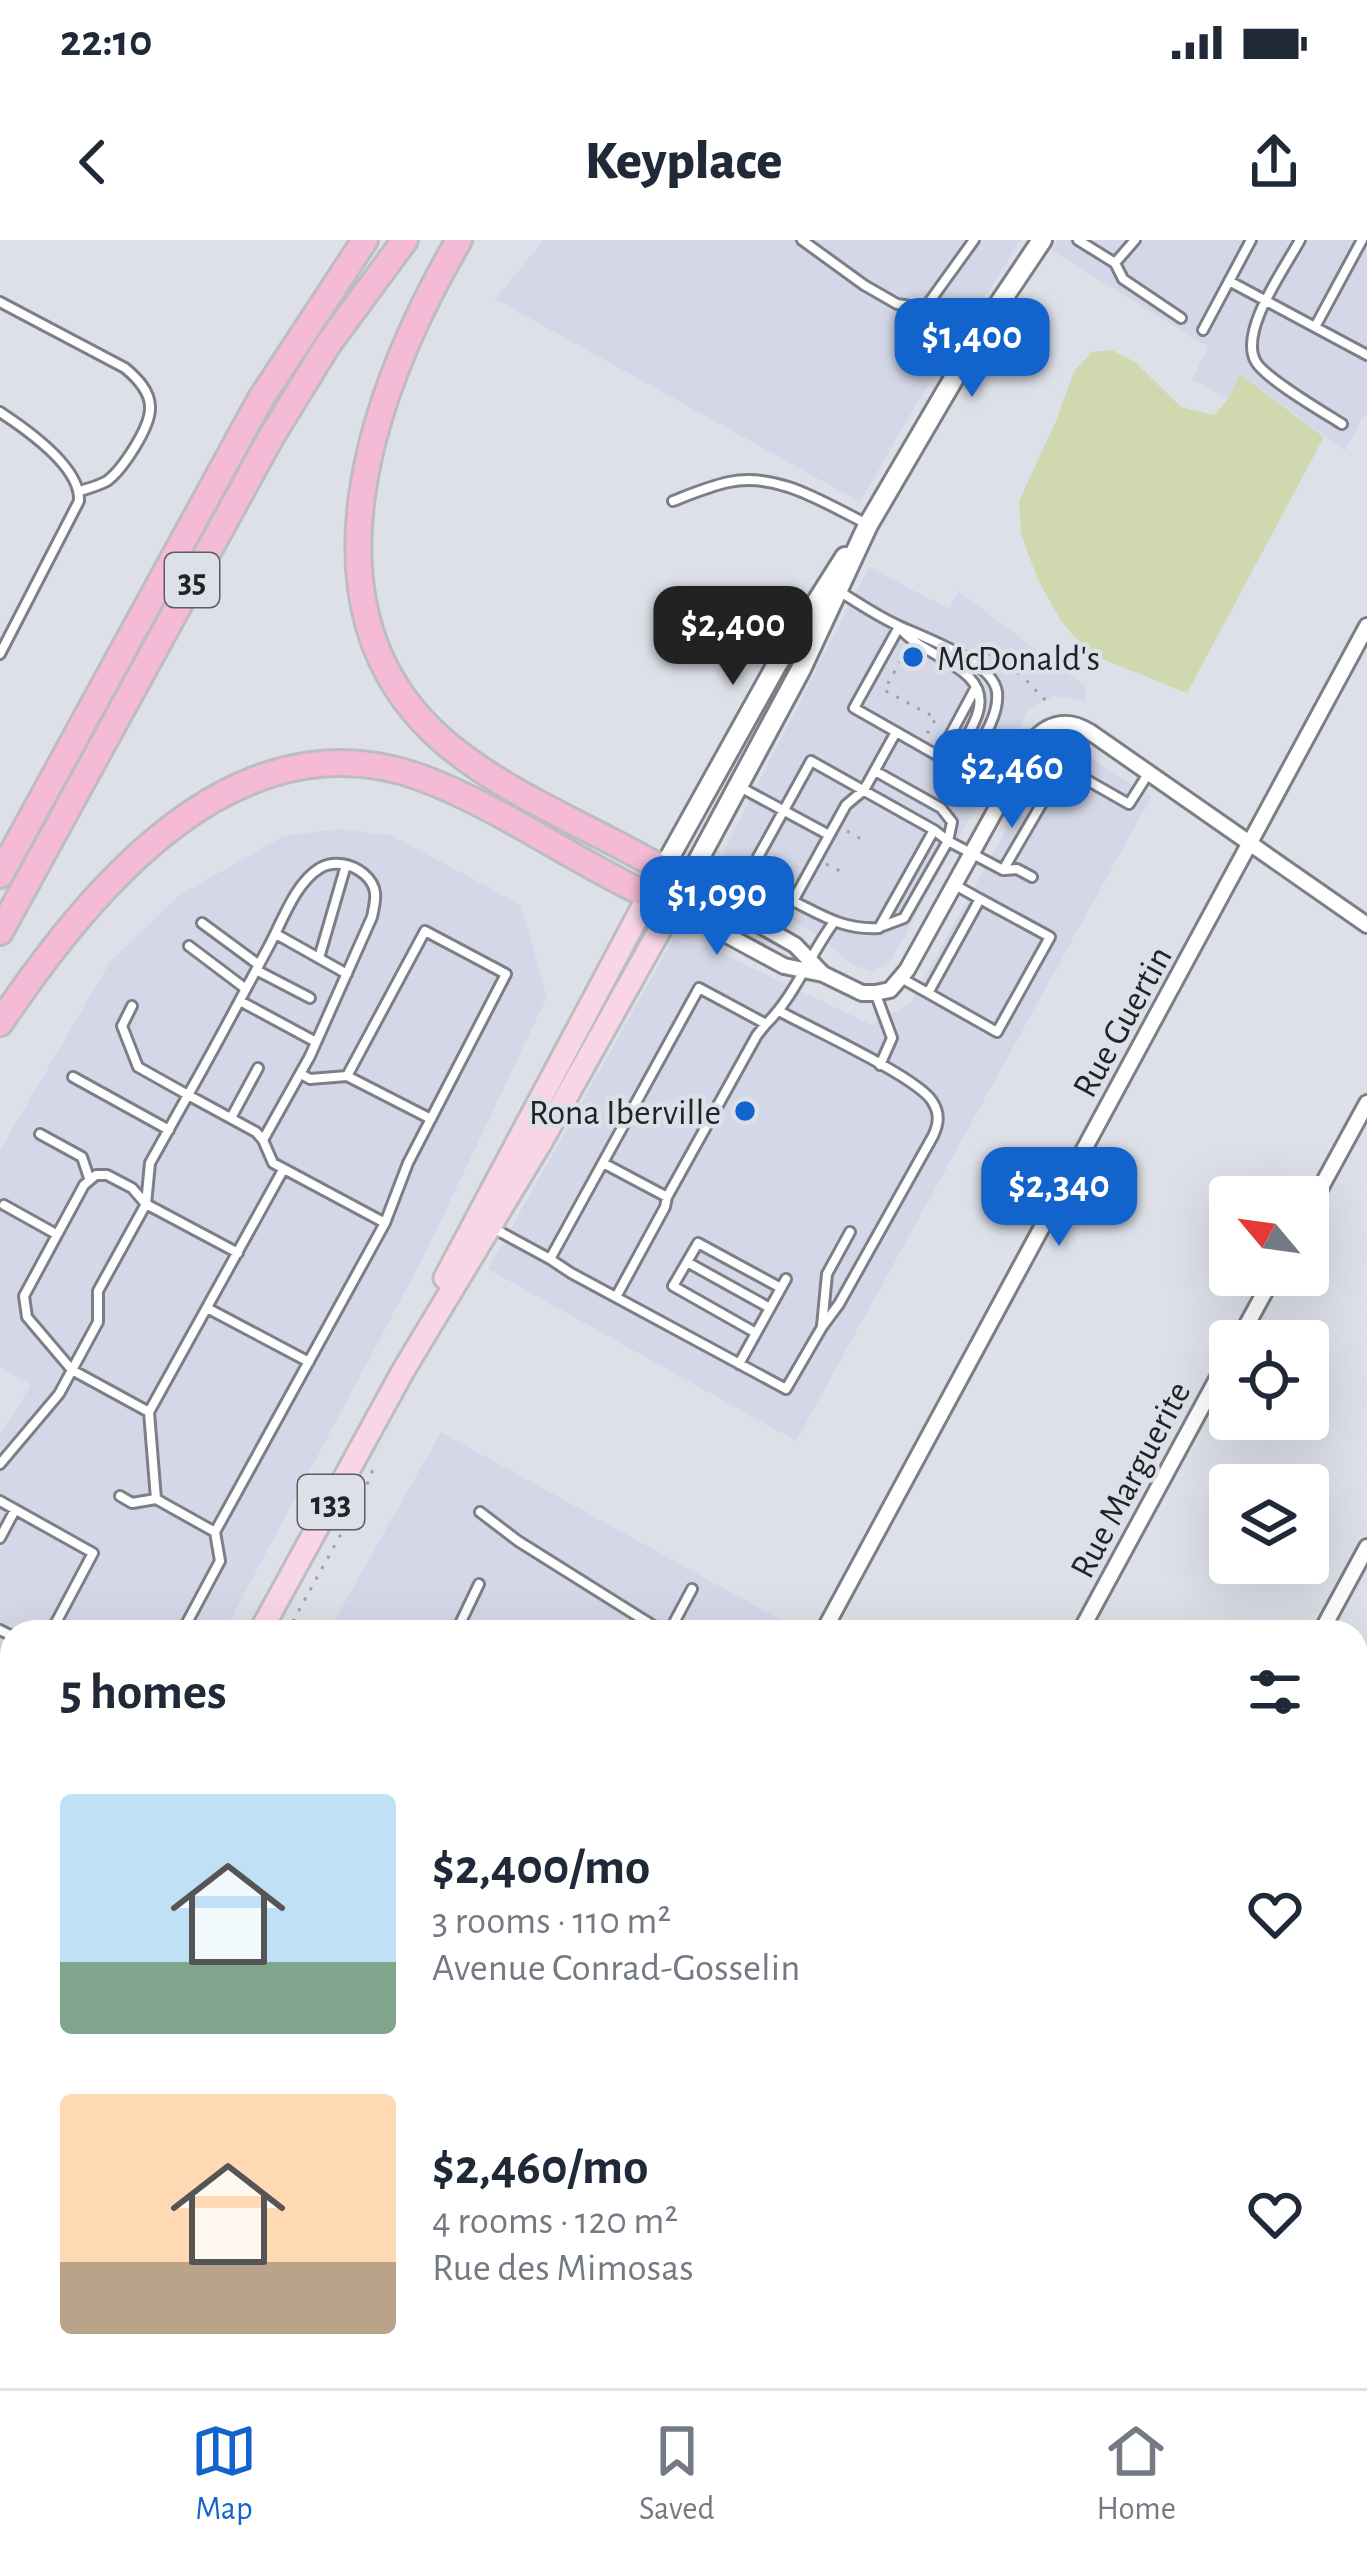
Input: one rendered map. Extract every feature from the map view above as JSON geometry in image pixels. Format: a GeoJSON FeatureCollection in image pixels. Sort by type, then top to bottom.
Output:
{"type":"FeatureCollection","features":[{"type":"Feature","properties":{"kind":"highway","name":"35"},"geometry":{"type":"LineString","coordinates":[[0,875],[260,400],[365,240]]}},
{"type":"Feature","properties":{"kind":"highway","name":"35"},"geometry":{"type":"LineString","coordinates":[[0,932],[279,424],[329,344],[405,240]]}},
{"type":"Feature","properties":{"kind":"highway"},"geometry":{"type":"LineString","coordinates":[[459,240],[391,383],[368,462],[358,552],[362,597],[378,653],[395,685],[440,738],[494,777],[686,883]]}},
{"type":"Feature","properties":{"kind":"highway"},"geometry":{"type":"LineString","coordinates":[[0,1023],[63,937],[143,850],[201,806],[251,781],[290,769],[327,763],[365,765],[425,779],[673,906]]}},
{"type":"Feature","properties":{"kind":"main road","name":"133"},"geometry":{"type":"LineString","coordinates":[[403,1371],[462,1245],[663,868]]}},
{"type":"Feature","properties":{"kind":"main road","name":"133"},"geometry":{"type":"LineString","coordinates":[[267,1620],[403,1371],[541,1142],[686,883]]}},
{"type":"Feature","properties":{"kind":"street"},"geometry":{"type":"LineString","coordinates":[[1042,240],[974,344],[865,530],[686,883],[795,945],[806,964],[824,974],[862,993],[890,990],[1036,737],[1051,726],[1069,723],[1367,925]]}},
{"type":"Feature","properties":{"kind":"street"},"geometry":{"type":"LineString","coordinates":[[663,868],[783,655],[834,588]]}},
{"type":"Feature","properties":{"kind":"street","name":"Rue Guertin"},"geometry":{"type":"LineString","coordinates":[[830,1620],[1367,626]]}},
{"type":"Feature","properties":{"kind":"street"},"geometry":{"type":"LineString","coordinates":[[673,906],[784,966],[806,964]]}},
{"type":"Feature","properties":{"kind":"street"},"geometry":{"type":"LineString","coordinates":[[1327,1176],[1367,1102]]}},
{"type":"Feature","properties":{"kind":"street","name":"Rue Marguerite"},"geometry":{"type":"LineString","coordinates":[[1086,1620],[1209,1394]]}},
{"type":"Feature","properties":{"kind":"street"},"geometry":{"type":"LineString","coordinates":[[1327,1620],[1367,1547]]}},
{"type":"Feature","properties":{"kind":"lane"},"geometry":{"type":"LineString","coordinates":[[802,240],[863,284],[897,304],[925,308],[974,344]]}},
{"type":"Feature","properties":{"kind":"lane"},"geometry":{"type":"LineString","coordinates":[[925,308],[974,240]]}},
{"type":"Feature","properties":{"kind":"lane"},"geometry":{"type":"LineString","coordinates":[[1078,240],[1115,263],[1123,279],[1181,317]]}},
{"type":"Feature","properties":{"kind":"lane"},"geometry":{"type":"LineString","coordinates":[[1115,263],[1135,240]]}},
{"type":"Feature","properties":{"kind":"lane"},"geometry":{"type":"LineString","coordinates":[[1202,330],[1251,240]]}},
{"type":"Feature","properties":{"kind":"lane"},"geometry":{"type":"LineString","coordinates":[[1300,240],[1253,329],[1255,362],[1342,424]]}},
{"type":"Feature","properties":{"kind":"lane"},"geometry":{"type":"LineString","coordinates":[[1315,327],[1362,240]]}},
{"type":"Feature","properties":{"kind":"lane"},"geometry":{"type":"LineString","coordinates":[[1229,281],[1366,352]]}},
{"type":"Feature","properties":{"kind":"lane"},"geometry":{"type":"LineString","coordinates":[[0,302],[124,368],[134,375],[151,404],[127,458],[111,478],[80,491]]}},
{"type":"Feature","properties":{"kind":"lane"},"geometry":{"type":"LineString","coordinates":[[0,412],[50,450],[80,491],[0,654]]}},
{"type":"Feature","properties":{"kind":"lane"},"geometry":{"type":"LineString","coordinates":[[673,501],[723,483],[766,482],[814,496],[865,530]]}},
{"type":"Feature","properties":{"kind":"lane"},"geometry":{"type":"LineString","coordinates":[[834,588],[978,666],[994,682],[997,704],[964,770],[854,708],[899,627]]}},
{"type":"Feature","properties":{"kind":"lane"},"geometry":{"type":"LineString","coordinates":[[899,627],[910,641],[966,673],[976,686],[978,714],[951,763]]}},
{"type":"Feature","properties":{"kind":"lane"},"geometry":{"type":"LineString","coordinates":[[939,756],[976,686]]}},
{"type":"Feature","properties":{"kind":"lane"},"geometry":{"type":"LineString","coordinates":[[793,901],[846,805],[865,790],[896,732]]}},
{"type":"Feature","properties":{"kind":"lane"},"geometry":{"type":"LineString","coordinates":[[875,771],[945,812],[952,822],[948,841],[904,918],[879,928],[858,929],[765,887],[758,857],[811,760],[934,830],[948,841],[971,854],[1032,877]]}},
{"type":"Feature","properties":{"kind":"lane"},"geometry":{"type":"LineString","coordinates":[[1004,870],[1059,774],[1071,771],[1129,804],[1149,773]]}},
{"type":"Feature","properties":{"kind":"lane"},"geometry":{"type":"LineString","coordinates":[[739,786],[832,830]]}},
{"type":"Feature","properties":{"kind":"lane"},"geometry":{"type":"LineString","coordinates":[[879,928],[934,830]]}},
{"type":"Feature","properties":{"kind":"lane"},"geometry":{"type":"LineString","coordinates":[[319,958],[346,865]]}},
{"type":"Feature","properties":{"kind":"lane"},"geometry":{"type":"LineString","coordinates":[[0,1464],[59,1394],[98,1322],[98,1291],[146,1204],[150,1163],[301,889],[322,866],[346,865],[368,877],[374,886],[372,917],[301,1074],[263,1140]]}},
{"type":"Feature","properties":{"kind":"lane"},"geometry":{"type":"LineString","coordinates":[[901,978],[997,1032],[1049,938],[954,884]]}},
{"type":"Feature","properties":{"kind":"lane"},"geometry":{"type":"LineString","coordinates":[[928,993],[980,898]]}},
{"type":"Feature","properties":{"kind":"lane"},"geometry":{"type":"LineString","coordinates":[[616,1298],[757,1035],[779,1011],[834,922]]}},
{"type":"Feature","properties":{"kind":"lane"},"geometry":{"type":"LineString","coordinates":[[202,923],[257,968],[310,998]]}},
{"type":"Feature","properties":{"kind":"lane"},"geometry":{"type":"LineString","coordinates":[[189,1620],[220,1562],[215,1532],[386,1223],[409,1163],[506,974],[425,931],[347,1076]]}},
{"type":"Feature","properties":{"kind":"lane"},"geometry":{"type":"LineString","coordinates":[[276,934],[346,974]]}},
{"type":"Feature","properties":{"kind":"lane"},"geometry":{"type":"LineString","coordinates":[[189,946],[246,988]]}},
{"type":"Feature","properties":{"kind":"lane"},"geometry":{"type":"LineString","coordinates":[[550,1259],[699,988],[766,1024]]}},
{"type":"Feature","properties":{"kind":"lane"},"geometry":{"type":"LineString","coordinates":[[875,993],[892,1038],[880,1065]]}},
{"type":"Feature","properties":{"kind":"lane"},"geometry":{"type":"LineString","coordinates":[[240,1001],[316,1042]]}},
{"type":"Feature","properties":{"kind":"lane"},"geometry":{"type":"LineString","coordinates":[[132,1006],[122,1026],[138,1066],[256,1132],[268,1156],[284,1170],[386,1223]]}},
{"type":"Feature","properties":{"kind":"lane"},"geometry":{"type":"LineString","coordinates":[[490,1226],[786,1389],[938,1126],[936,1109],[920,1087],[779,1011]]}},
{"type":"Feature","properties":{"kind":"lane"},"geometry":{"type":"LineString","coordinates":[[231,1118],[258,1068]]}},
{"type":"Feature","properties":{"kind":"lane"},"geometry":{"type":"LineString","coordinates":[[301,1074],[310,1079],[347,1076],[431,1119]]}},
{"type":"Feature","properties":{"kind":"lane"},"geometry":{"type":"LineString","coordinates":[[74,1077],[169,1130]]}},
{"type":"Feature","properties":{"kind":"lane"},"geometry":{"type":"LineString","coordinates":[[40,1134],[82,1156],[89,1178],[30,1282],[23,1307],[72,1370],[149,1412]]}},
{"type":"Feature","properties":{"kind":"lane"},"geometry":{"type":"LineString","coordinates":[[603,1162],[667,1197]]}},
{"type":"Feature","properties":{"kind":"lane"},"geometry":{"type":"LineString","coordinates":[[156,1498],[149,1412],[284,1170]]}},
{"type":"Feature","properties":{"kind":"lane"},"geometry":{"type":"LineString","coordinates":[[89,1178],[107,1175],[132,1188],[146,1204],[238,1253]]}},
{"type":"Feature","properties":{"kind":"lane"},"geometry":{"type":"LineString","coordinates":[[4,1205],[56,1234]]}},
{"type":"Feature","properties":{"kind":"lane"},"geometry":{"type":"LineString","coordinates":[[821,1327],[827,1274],[850,1232]]}},
{"type":"Feature","properties":{"kind":"lane"},"geometry":{"type":"LineString","coordinates":[[739,1364],[784,1284],[698,1243],[673,1286],[756,1333]]}},
{"type":"Feature","properties":{"kind":"lane"},"geometry":{"type":"LineString","coordinates":[[687,1262],[770,1308]]}},
{"type":"Feature","properties":{"kind":"lane"},"geometry":{"type":"LineString","coordinates":[[207,1308],[309,1363]]}},
{"type":"Feature","properties":{"kind":"lane"},"geometry":{"type":"LineString","coordinates":[[120,1496],[132,1503],[156,1498],[215,1532]]}},
{"type":"Feature","properties":{"kind":"lane"},"geometry":{"type":"LineString","coordinates":[[0,1502],[93,1553],[57,1620]]}},
{"type":"Feature","properties":{"kind":"lane"},"geometry":{"type":"LineString","coordinates":[[0,1538],[15,1510]]}},
{"type":"Feature","properties":{"kind":"lane"},"geometry":{"type":"LineString","coordinates":[[480,1512],[518,1541],[646,1620]]}},
{"type":"Feature","properties":{"kind":"lane"},"geometry":{"type":"LineString","coordinates":[[462,1620],[478,1585]]}},
{"type":"Feature","properties":{"kind":"lane"},"geometry":{"type":"LineString","coordinates":[[673,1620],[692,1589]]}},
{"type":"Feature","properties":{"kind":"path"},"geometry":{"type":"LineString","coordinates":[[908,647],[884,690],[936,718],[920,746]]}},
{"type":"Feature","properties":{"kind":"path"},"geometry":{"type":"LineString","coordinates":[[874,719],[889,692]]}},
{"type":"Feature","properties":{"kind":"path"},"geometry":{"type":"LineString","coordinates":[[832,830],[861,839]]}},
{"type":"Feature","properties":{"kind":"shaded area"},"geometry":{"type":"Polygon","coordinates":[[[544,240],[1021,240],[860,502],[495,299],[544,240]]]}},
{"type":"Feature","properties":{"kind":"shaded area"},"geometry":{"type":"Polygon","coordinates":[[[1058,240],[1367,240],[1367,415],[1345,451],[1241,374],[1228,399],[1192,379],[1208,347],[1051,250],[1058,240]]]}},
{"type":"Feature","properties":{"kind":"shaded area"},"geometry":{"type":"Polygon","coordinates":[[[869,567],[949,609],[958,591],[1086,687],[1086,701],[1054,696],[1030,708],[890,962],[872,972],[851,964],[813,932],[729,884],[724,850],[869,567]]]}},
{"type":"Feature","properties":{"kind":"shaded area"},"geometry":{"type":"Polygon","coordinates":[[[1072,745],[1151,797],[796,1441],[488,1269],[673,940],[708,947],[872,1025],[911,1002],[1048,754],[1072,745]]]}},
{"type":"Feature","properties":{"kind":"shaded area"},"geometry":{"type":"Polygon","coordinates":[[[337,829],[391,835],[521,905],[547,997],[425,1254],[230,1620],[0,1620],[0,1435],[31,1385],[0,1367],[0,1150],[110,962],[178,896],[284,836],[337,829]]]}},
{"type":"Feature","properties":{"kind":"shaded area"},"geometry":{"type":"Polygon","coordinates":[[[441,1432],[781,1620],[335,1620],[441,1432]]]}},
{"type":"Feature","properties":{"kind":"green space"},"geometry":{"type":"Polygon","coordinates":[[[1112,350],[1135,362],[1181,407],[1214,415],[1240,374],[1324,437],[1187,693],[1090,654],[1061,621],[1038,580],[1021,534],[1019,501],[1074,371],[1092,352],[1112,350]]]}},
{"type":"Feature","properties":{"kind":"place","name":"McDonald's"},"geometry":{"type":"Point","coordinates":[913,657]}},
{"type":"Feature","properties":{"kind":"place","name":"Rona Iberville"},"geometry":{"type":"Point","coordinates":[745,1111]}}]}
